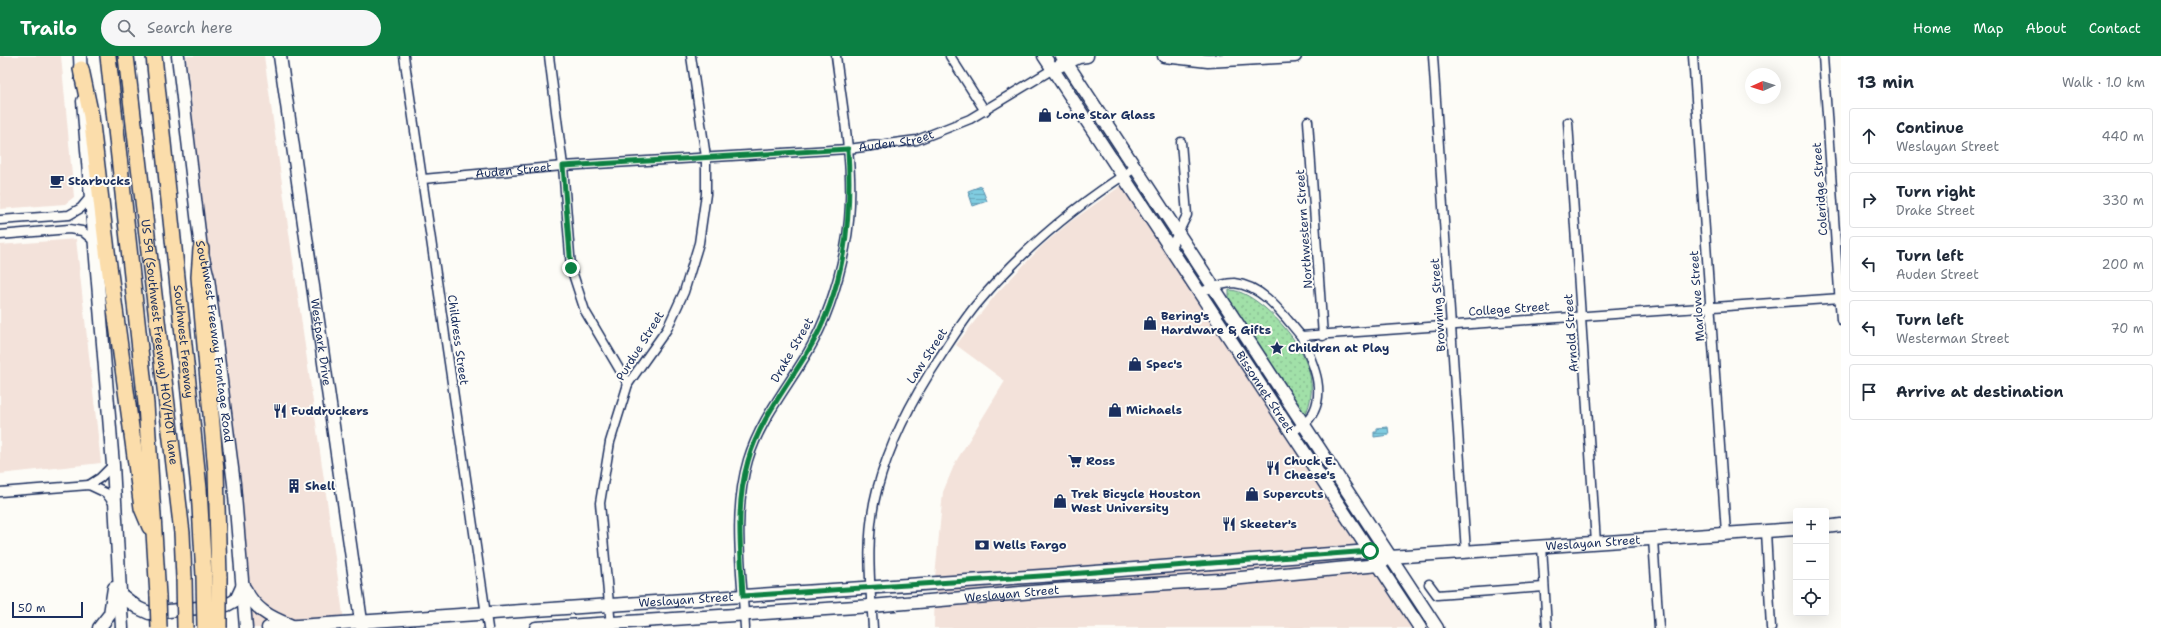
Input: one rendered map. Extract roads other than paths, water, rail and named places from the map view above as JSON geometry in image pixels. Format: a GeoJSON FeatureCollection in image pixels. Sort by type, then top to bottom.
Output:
{"type":"FeatureCollection","features":[{"type":"Feature","properties":{"kind":"highway"},"geometry":{"type":"LineString","coordinates":[[108,56],[146,404],[159,628]]}},
{"type":"Feature","properties":{"kind":"highway","name":"US 59 (Southwest Freeway) HOV/HOT lane"},"geometry":{"type":"LineString","coordinates":[[126,56],[147,224],[182,533],[185,628]]}},
{"type":"Feature","properties":{"kind":"highway"},"geometry":{"type":"LineString","coordinates":[[132,56],[147,224]]}},
{"type":"Feature","properties":{"kind":"highway","name":"Southwest Freeway"},"geometry":{"type":"LineString","coordinates":[[154,56],[199,489],[204,576],[205,628]]}},
{"type":"Feature","properties":{"kind":"highway"},"geometry":{"type":"LineString","coordinates":[[80,62],[91,116],[107,252],[142,508],[155,539]]}},
{"type":"Feature","properties":{"kind":"highway"},"geometry":{"type":"LineString","coordinates":[[201,249],[199,277],[216,464],[219,628]]}},
{"type":"Feature","properties":{"kind":"main road","name":"Southwest Freeway Frontage Road"},"geometry":{"type":"LineString","coordinates":[[178,56],[201,249],[208,278],[234,484],[246,628]]}},
{"type":"Feature","properties":{"kind":"main road","name":"Westpark Drive"},"geometry":{"type":"LineString","coordinates":[[280,56],[362,625]]}},
{"type":"Feature","properties":{"kind":"main road","name":"Bissonnet Street"},"geometry":{"type":"LineString","coordinates":[[1044,56],[1171,247],[1420,628]]}},
{"type":"Feature","properties":{"kind":"main road","name":"Auden Street"},"geometry":{"type":"LineString","coordinates":[[1053,69],[1065,60],[1087,56]]}},
{"type":"Feature","properties":{"kind":"main road"},"geometry":{"type":"LineString","coordinates":[[1164,56],[1208,61],[1239,58],[1296,56]]}},
{"type":"Feature","properties":{"kind":"main road","name":"Bissonnet Street"},"geometry":{"type":"LineString","coordinates":[[1065,60],[1437,628]]}},
{"type":"Feature","properties":{"kind":"main road"},"geometry":{"type":"LineString","coordinates":[[80,62],[113,465],[117,569],[122,628]]}},
{"type":"Feature","properties":{"kind":"main road"},"geometry":{"type":"LineString","coordinates":[[1829,526],[1841,526]]}},
{"type":"Feature","properties":{"kind":"main road","name":"Weslayan Street"},"geometry":{"type":"LineString","coordinates":[[268,628],[362,625],[486,614],[870,586],[1056,575],[1370,551],[1390,557],[1793,529]]}},
{"type":"Feature","properties":{"kind":"main road"},"geometry":{"type":"LineString","coordinates":[[1379,565],[1390,557]]}},
{"type":"Feature","properties":{"kind":"main road"},"geometry":{"type":"LineString","coordinates":[[1219,562],[1220,580]]}},
{"type":"Feature","properties":{"kind":"main road","name":"Weslayan Street"},"geometry":{"type":"LineString","coordinates":[[536,628],[611,626],[744,614],[871,606],[1056,590],[1220,580],[1379,565]]}},
{"type":"Feature","properties":{"kind":"main road"},"geometry":{"type":"LineString","coordinates":[[100,628],[110,614],[117,569]]}},
{"type":"Feature","properties":{"kind":"main road"},"geometry":{"type":"LineString","coordinates":[[1056,575],[1056,590]]}},
{"type":"Feature","properties":{"kind":"main road"},"geometry":{"type":"LineString","coordinates":[[120,594],[134,606],[149,613],[227,605],[236,600],[243,584]]}},
{"type":"Feature","properties":{"kind":"main road"},"geometry":{"type":"LineString","coordinates":[[243,584],[252,602],[262,612],[270,618],[294,626]]}},
{"type":"Feature","properties":{"kind":"street","name":"Childress Street"},"geometry":{"type":"LineString","coordinates":[[404,56],[488,628]]}},
{"type":"Feature","properties":{"kind":"street"},"geometry":{"type":"LineString","coordinates":[[549,56],[563,166],[568,250],[576,288],[585,311],[628,384]]}},
{"type":"Feature","properties":{"kind":"street","name":"Purdue Street"},"geometry":{"type":"LineString","coordinates":[[611,626],[601,497],[610,442],[628,384],[667,329],[684,292],[699,243],[706,194],[706,157],[691,56]]}},
{"type":"Feature","properties":{"kind":"street","name":"Drake Street"},"geometry":{"type":"LineString","coordinates":[[745,628],[739,520],[748,459],[767,416],[808,352],[829,306],[845,247],[851,192],[848,149],[836,56]]}},
{"type":"Feature","properties":{"kind":"street"},"geometry":{"type":"LineString","coordinates":[[950,56],[985,111]]}},
{"type":"Feature","properties":{"kind":"street","name":"Browning Street"},"geometry":{"type":"LineString","coordinates":[[1433,56],[1466,552]]}},
{"type":"Feature","properties":{"kind":"street","name":"Marlowe Street"},"geometry":{"type":"LineString","coordinates":[[1693,56],[1726,534]]}},
{"type":"Feature","properties":{"kind":"street","name":"Coleridge Street"},"geometry":{"type":"LineString","coordinates":[[1823,56],[1841,320]]}},
{"type":"Feature","properties":{"kind":"street","name":"Auden Street"},"geometry":{"type":"LineString","coordinates":[[423,179],[563,166],[848,149],[917,140],[952,128],[985,111],[1053,69]]}},
{"type":"Feature","properties":{"kind":"street","name":"Northwestern Street"},"geometry":{"type":"LineString","coordinates":[[1308,121],[1324,336]]}},
{"type":"Feature","properties":{"kind":"street","name":"Arnold Street"},"geometry":{"type":"LineString","coordinates":[[1568,122],[1596,543]]}},
{"type":"Feature","properties":{"kind":"street"},"geometry":{"type":"LineString","coordinates":[[1171,247],[1187,215],[1181,142]]}},
{"type":"Feature","properties":{"kind":"street","name":"Law Street"},"geometry":{"type":"LineString","coordinates":[[872,628],[869,546],[876,491],[889,449],[906,411],[925,379],[976,305],[1013,264],[1063,218],[1135,168]]}},
{"type":"Feature","properties":{"kind":"street"},"geometry":{"type":"LineString","coordinates":[[0,220],[69,215],[81,208],[91,196]]}},
{"type":"Feature","properties":{"kind":"street"},"geometry":{"type":"LineString","coordinates":[[0,235],[69,229],[82,231],[94,241]]}},
{"type":"Feature","properties":{"kind":"street"},"geometry":{"type":"LineString","coordinates":[[1200,292],[1214,287],[1234,283],[1259,292],[1276,307],[1301,336],[1315,367],[1318,390],[1316,409],[1309,420],[1292,432]]}},
{"type":"Feature","properties":{"kind":"street","name":"College Street"},"geometry":{"type":"LineString","coordinates":[[1301,336],[1324,336],[1452,325],[1840,298]]}},
{"type":"Feature","properties":{"kind":"street"},"geometry":{"type":"LineString","coordinates":[[89,485],[113,465]]}},
{"type":"Feature","properties":{"kind":"street"},"geometry":{"type":"LineString","coordinates":[[0,492],[89,485],[106,493],[115,505]]}},
{"type":"Feature","properties":{"kind":"street"},"geometry":{"type":"LineString","coordinates":[[1766,531],[1772,628]]}},
{"type":"Feature","properties":{"kind":"street"},"geometry":{"type":"LineString","coordinates":[[1654,539],[1659,628]]}},
{"type":"Feature","properties":{"kind":"street"},"geometry":{"type":"LineString","coordinates":[[1542,546],[1547,628]]}},
{"type":"Feature","properties":{"kind":"street"},"geometry":{"type":"LineString","coordinates":[[1428,584],[1437,595],[1544,587]]}},
{"type":"Feature","properties":{"kind":"water"},"geometry":{"type":"Polygon","coordinates":[[[981,186],[987,201],[973,206],[968,191],[981,186]]]}},
{"type":"Feature","properties":{"kind":"water"},"geometry":{"type":"Polygon","coordinates":[[[1388,427],[1389,435],[1374,437],[1374,432],[1377,432],[1377,428],[1388,427]]]}},
{"type":"Feature","properties":{"kind":"place","name":"Lone Star Glass"},"geometry":{"type":"Point","coordinates":[1045,115]}},
{"type":"Feature","properties":{"kind":"place","name":"Starbucks"},"geometry":{"type":"Point","coordinates":[57,181]}},
{"type":"Feature","properties":{"kind":"place","name":"Bering's Hardware & Gifts"},"geometry":{"type":"Point","coordinates":[1150,323]}},
{"type":"Feature","properties":{"kind":"place","name":"Children at Play"},"geometry":{"type":"Point","coordinates":[1277,348]}},
{"type":"Feature","properties":{"kind":"place","name":"Spec's"},"geometry":{"type":"Point","coordinates":[1135,364]}},
{"type":"Feature","properties":{"kind":"place","name":"Michaels"},"geometry":{"type":"Point","coordinates":[1115,410]}},
{"type":"Feature","properties":{"kind":"place","name":"Fuddruckers"},"geometry":{"type":"Point","coordinates":[280,411]}},
{"type":"Feature","properties":{"kind":"place","name":"Ross"},"geometry":{"type":"Point","coordinates":[1075,461]}},
{"type":"Feature","properties":{"kind":"place","name":"Chuck E. Cheese's"},"geometry":{"type":"Point","coordinates":[1273,468]}},
{"type":"Feature","properties":{"kind":"place","name":"Shell"},"geometry":{"type":"Point","coordinates":[294,486]}},
{"type":"Feature","properties":{"kind":"place","name":"Supercuts"},"geometry":{"type":"Point","coordinates":[1252,494]}},
{"type":"Feature","properties":{"kind":"place","name":"Trek Bicycle Houston West University"},"geometry":{"type":"Point","coordinates":[1060,501]}},
{"type":"Feature","properties":{"kind":"place","name":"Skeeter's"},"geometry":{"type":"Point","coordinates":[1229,524]}},
{"type":"Feature","properties":{"kind":"place","name":"Wells Fargo"},"geometry":{"type":"Point","coordinates":[982,545]}}]}
